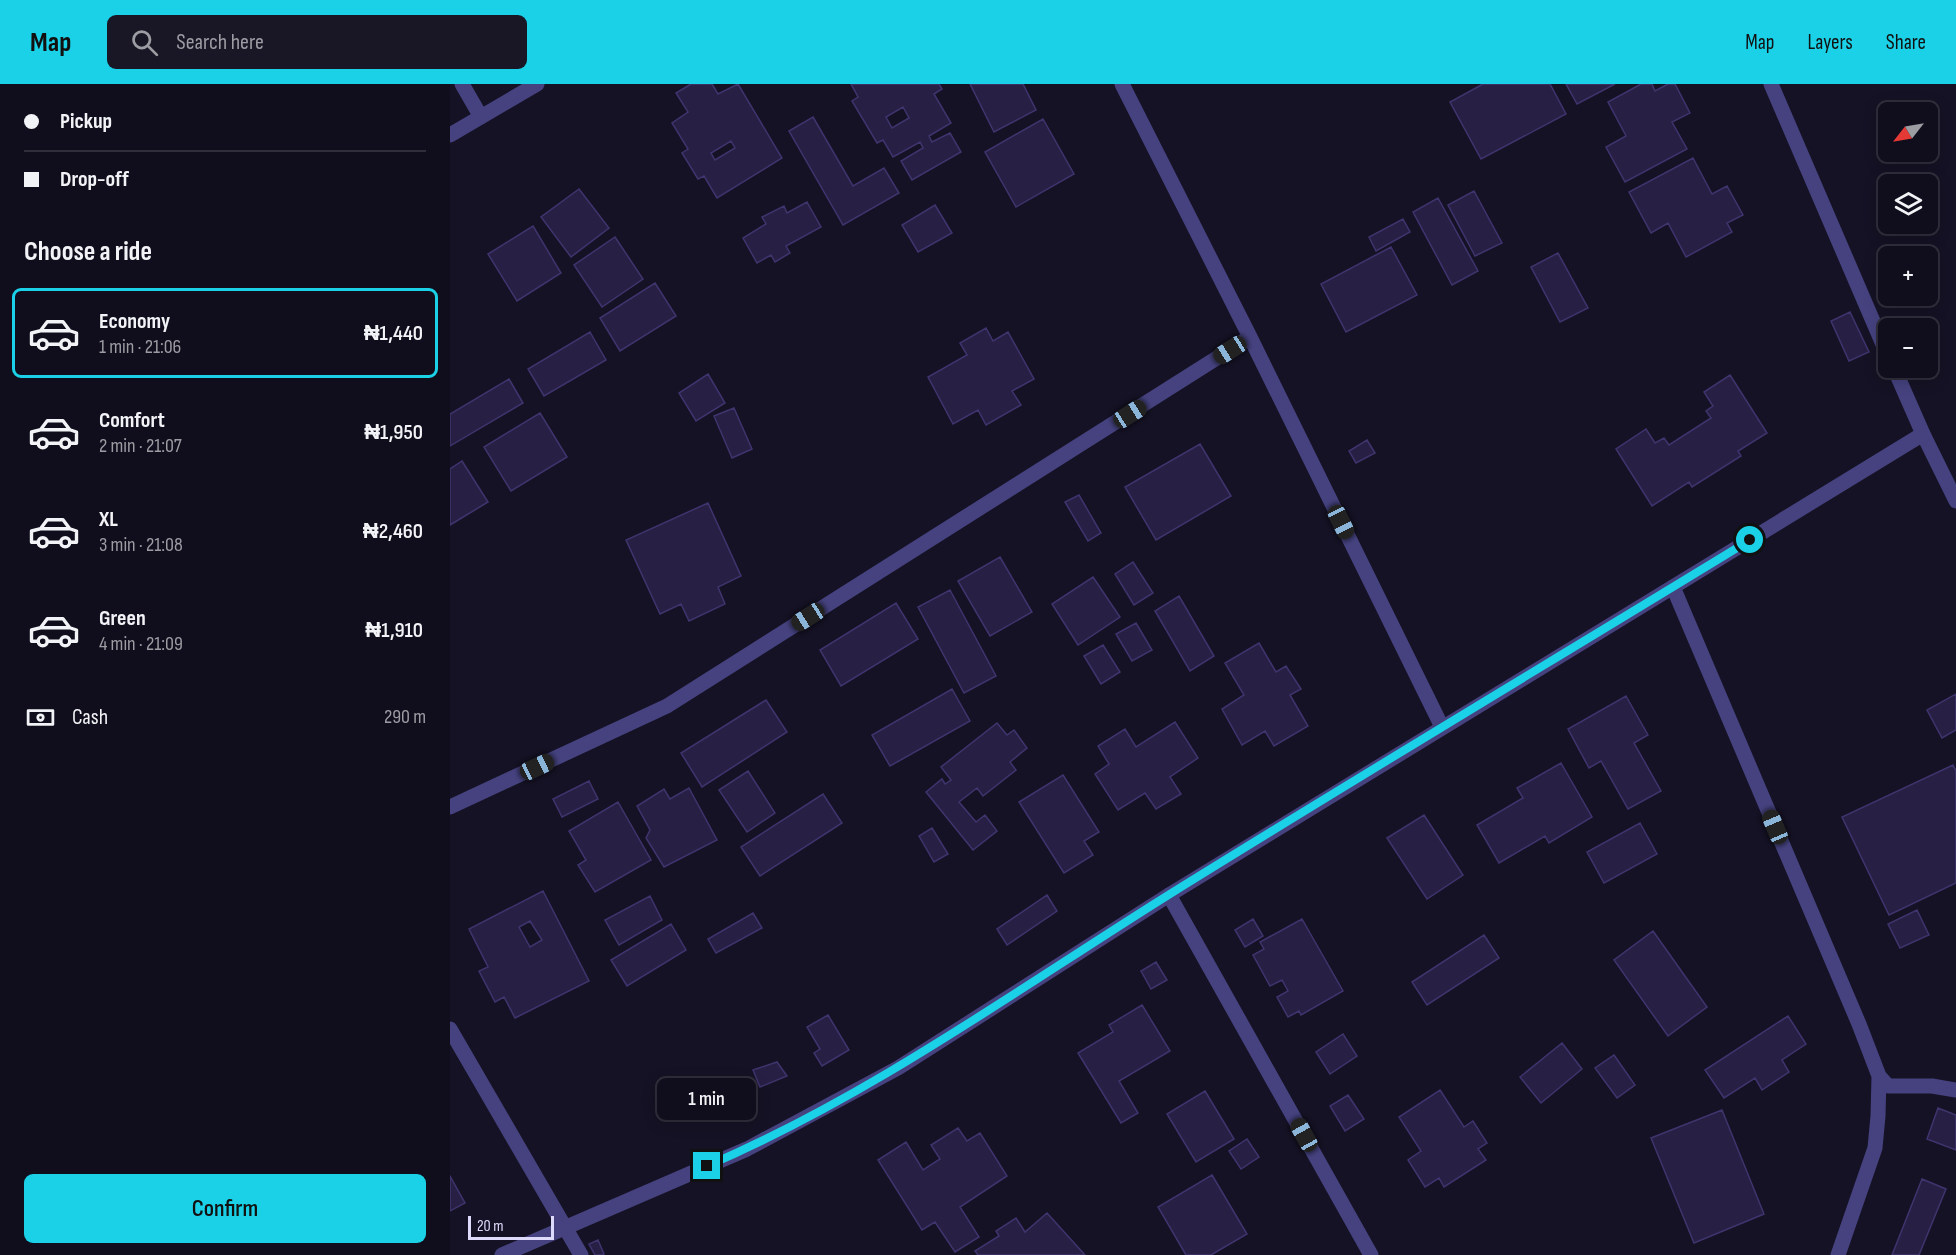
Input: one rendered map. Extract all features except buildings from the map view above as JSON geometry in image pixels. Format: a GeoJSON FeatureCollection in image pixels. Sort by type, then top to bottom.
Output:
{"type":"FeatureCollection","features":[{"type":"Feature","properties":{"kind":"street"},"geometry":{"type":"LineString","coordinates":[[462,84],[481,117]]}},
{"type":"Feature","properties":{"kind":"street"},"geometry":{"type":"LineString","coordinates":[[450,135],[537,84]]}},
{"type":"Feature","properties":{"kind":"street"},"geometry":{"type":"LineString","coordinates":[[1122,84],[1250,337],[1442,727]]}},
{"type":"Feature","properties":{"kind":"street"},"geometry":{"type":"LineString","coordinates":[[1771,84],[1878,333]]}},
{"type":"Feature","properties":{"kind":"street"},"geometry":{"type":"LineString","coordinates":[[450,807],[667,706],[1250,337]]}},
{"type":"Feature","properties":{"kind":"street"},"geometry":{"type":"LineString","coordinates":[[1898,378],[1956,501]]}},
{"type":"Feature","properties":{"kind":"street"},"geometry":{"type":"LineString","coordinates":[[502,1255],[747,1149],[898,1068],[1169,895],[1923,434]]}},
{"type":"Feature","properties":{"kind":"street"},"geometry":{"type":"LineString","coordinates":[[1674,587],[1859,1024],[1878,1076],[1875,1148],[1839,1255]]}},
{"type":"Feature","properties":{"kind":"street"},"geometry":{"type":"LineString","coordinates":[[1169,895],[1371,1255]]}},
{"type":"Feature","properties":{"kind":"street"},"geometry":{"type":"LineString","coordinates":[[450,1029],[581,1255]]}},
{"type":"Feature","properties":{"kind":"street"},"geometry":{"type":"LineString","coordinates":[[1878,1076],[1888,1086],[1932,1086],[1956,1090]]}},
{"type":"Feature","properties":{"kind":"route"},"geometry":{"type":"LineString","coordinates":[[707,1166],[747,1149],[898,1068],[1169,895],[1750,540]]}}]}
